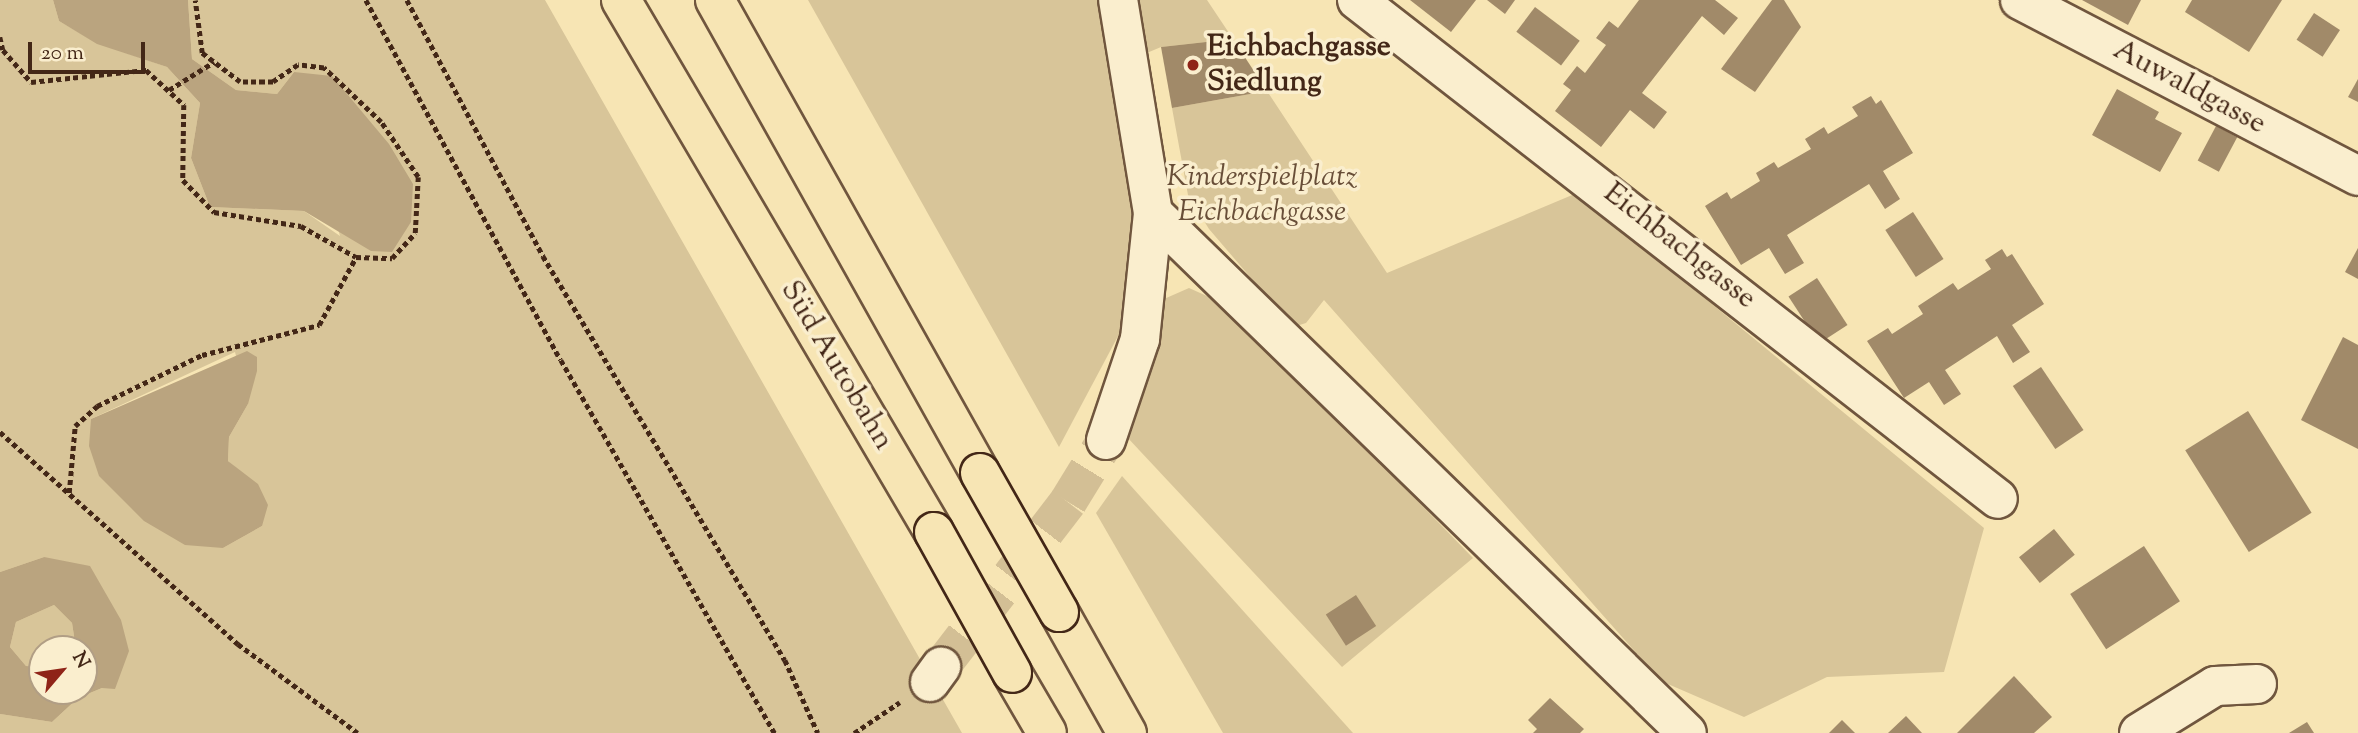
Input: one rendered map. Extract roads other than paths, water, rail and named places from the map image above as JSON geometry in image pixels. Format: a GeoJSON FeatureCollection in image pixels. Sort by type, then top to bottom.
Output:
{"type":"FeatureCollection","features":[{"type":"Feature","properties":{"kind":"highway","name":"Süd Autobahn"},"geometry":{"type":"LineString","coordinates":[[621,0],[934,532],[1047,733]]}},
{"type":"Feature","properties":{"kind":"highway"},"geometry":{"type":"LineString","coordinates":[[715,0],[1127,733]]}},
{"type":"Feature","properties":{"kind":"street"},"geometry":{"type":"LineString","coordinates":[[1106,440],[1140,339],[1153,213],[1118,0]]}},
{"type":"Feature","properties":{"kind":"street","name":"Eichbachgasse"},"geometry":{"type":"LineString","coordinates":[[1356,0],[1553,147],[1998,499]]}},
{"type":"Feature","properties":{"kind":"street","name":"Auwaldgasse"},"geometry":{"type":"LineString","coordinates":[[2005,3],[2358,176]]}},
{"type":"Feature","properties":{"kind":"street"},"geometry":{"type":"LineString","coordinates":[[1153,213],[1687,733]]}},
{"type":"Feature","properties":{"kind":"street"},"geometry":{"type":"LineString","coordinates":[[2139,733],[2215,686],[2256,684]]}},
{"type":"Feature","properties":{"kind":"tunnel"},"geometry":{"type":"LineString","coordinates":[[941,667],[1068,502],[1106,440]]}},
{"type":"Feature","properties":{"kind":"place","name":"Eichbachgasse Siedlung"},"geometry":{"type":"Point","coordinates":[1193,65]}},
{"type":"Feature","properties":{"kind":"park label","name":"Kinderspielplatz Eichbachgasse"},"geometry":{"type":"Point","coordinates":[1262,195]}}]}
